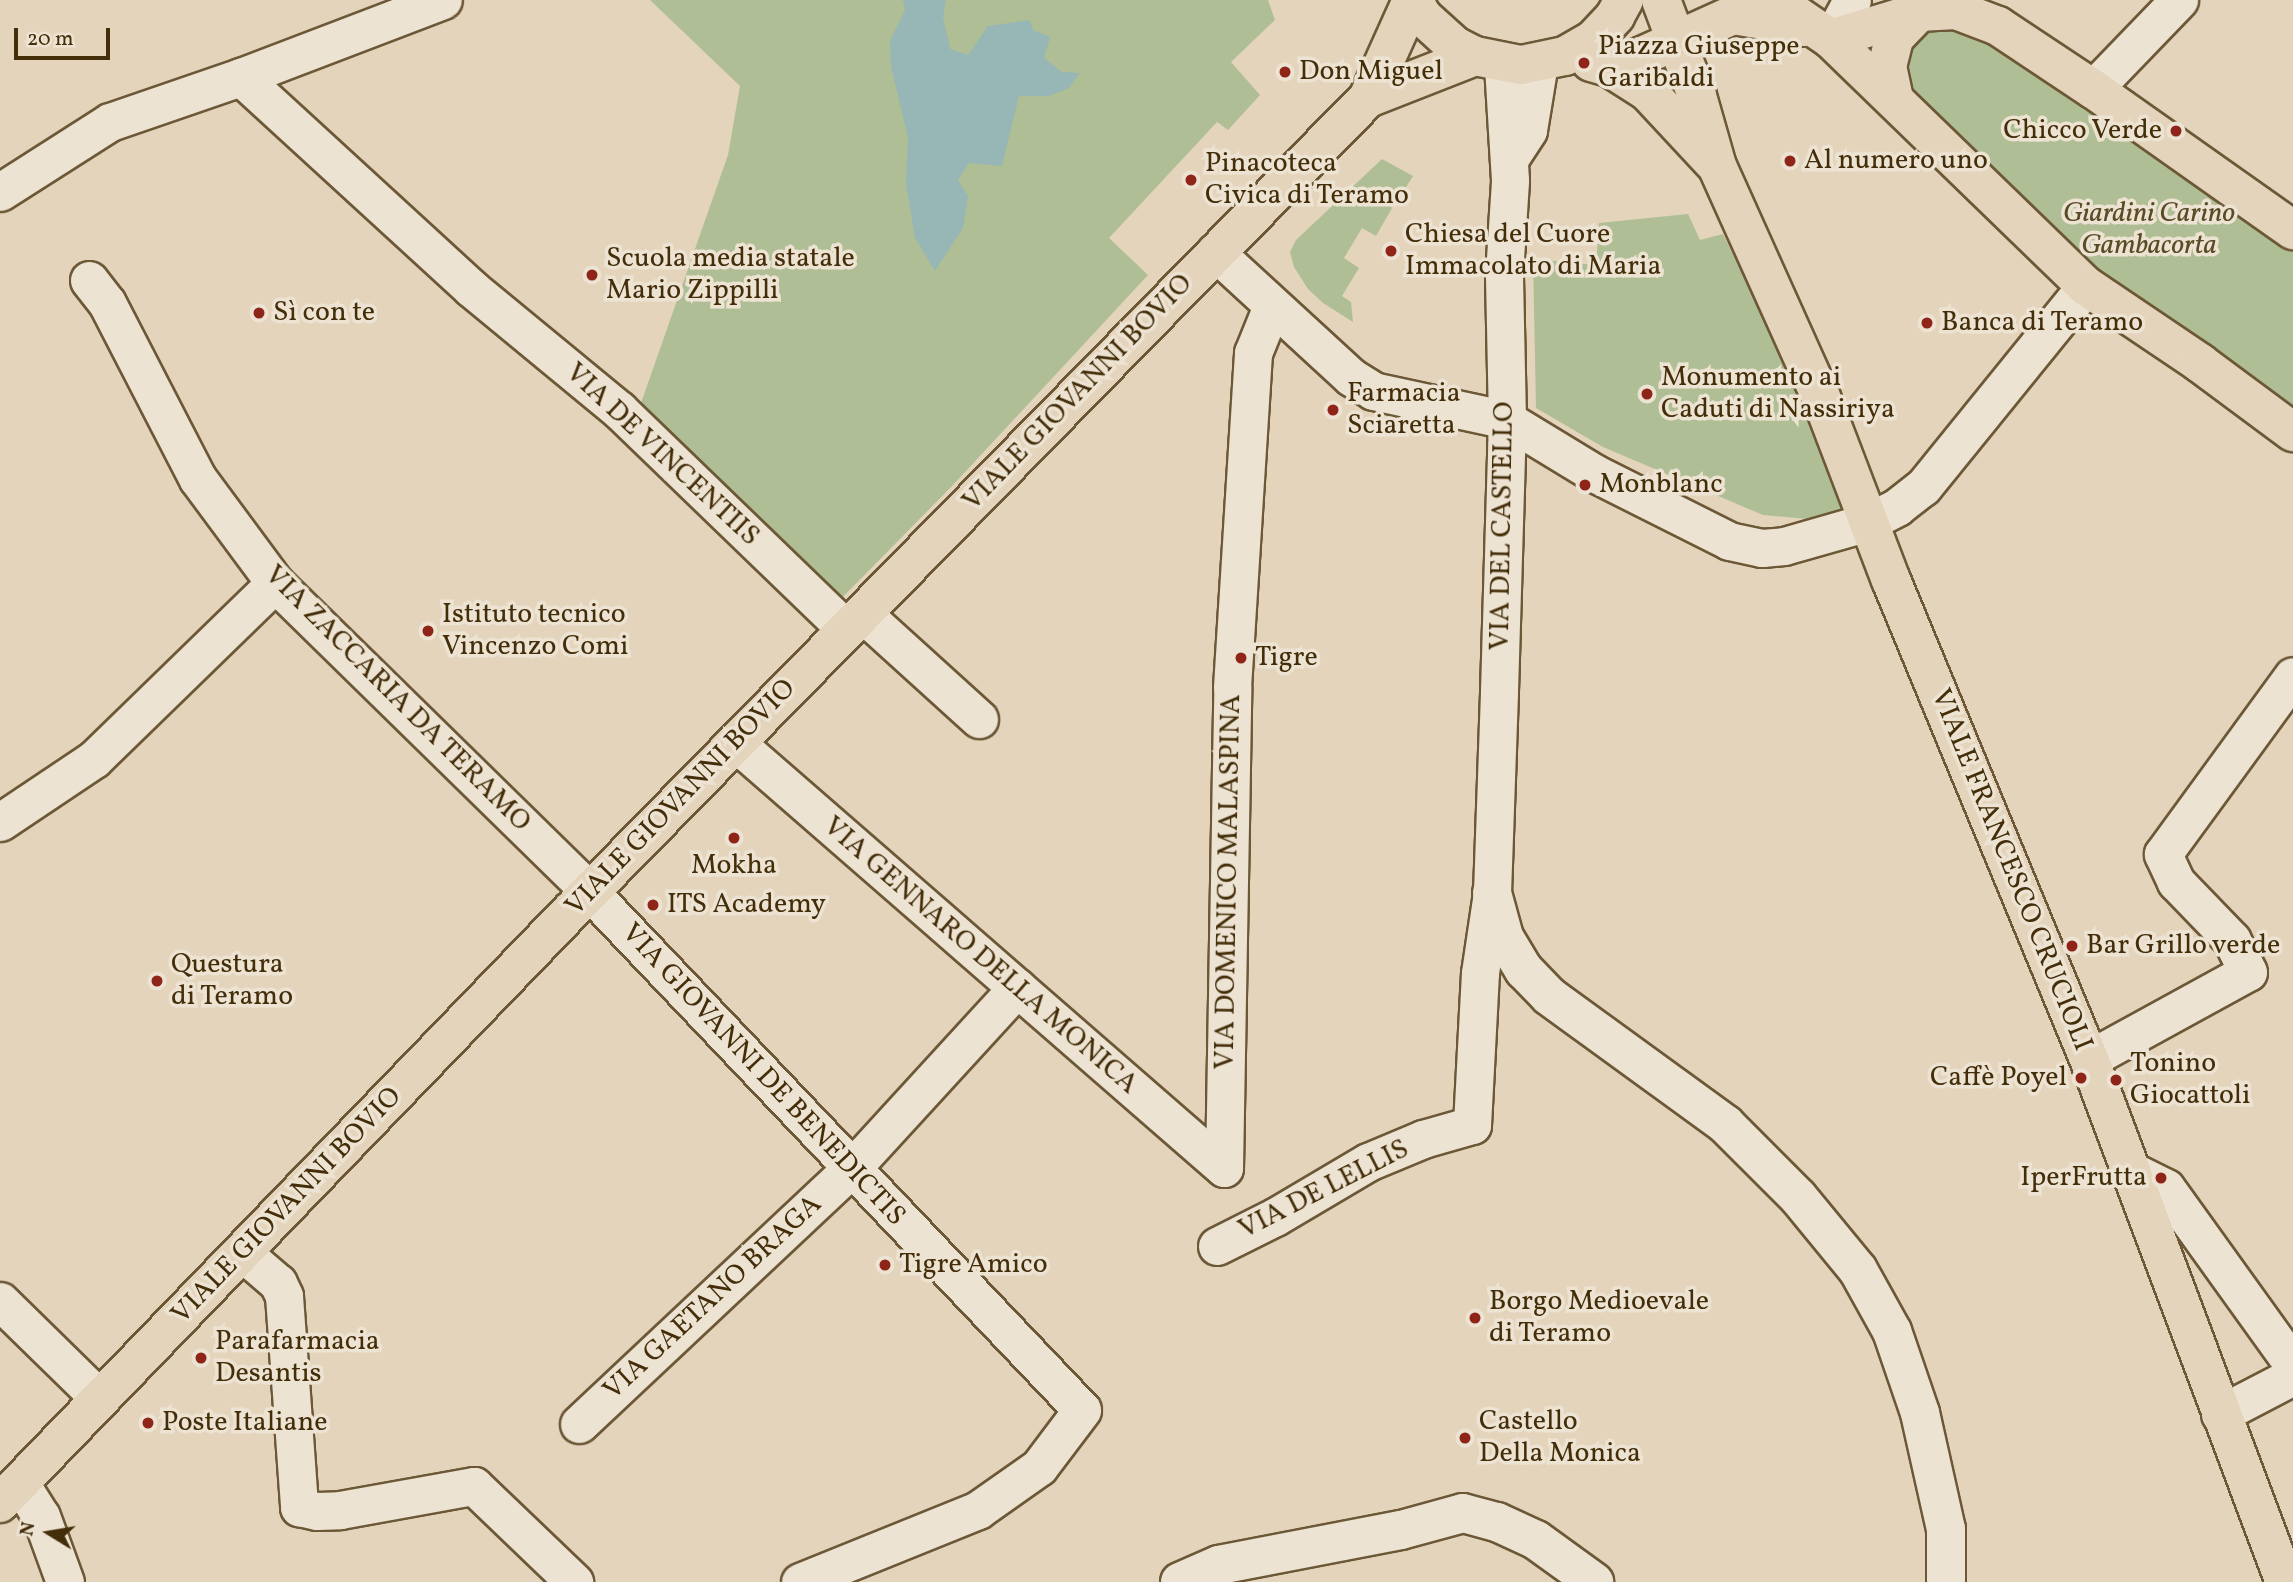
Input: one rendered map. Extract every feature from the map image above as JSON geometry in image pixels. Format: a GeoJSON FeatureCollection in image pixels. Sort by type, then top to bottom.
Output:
{"type":"FeatureCollection","features":[{"type":"Feature","properties":{"kind":"main road"},"geometry":{"type":"LineString","coordinates":[[1368,98],[1412,0],[1438,33],[1520,60]]}},
{"type":"Feature","properties":{"kind":"main road"},"geometry":{"type":"LineString","coordinates":[[1368,98],[1592,40],[1615,16],[1624,0]]}},
{"type":"Feature","properties":{"kind":"main road","name":"VIALE FRANCESCO CRUCIOLI"},"geometry":{"type":"LineString","coordinates":[[1661,0],[1698,96],[1717,166],[1821,397],[1868,522],[2089,1059],[2285,1582]]}},
{"type":"Feature","properties":{"kind":"main road"},"geometry":{"type":"LineString","coordinates":[[1774,0],[1821,34],[1894,99],[2086,286],[2293,432]]}},
{"type":"Feature","properties":{"kind":"main road"},"geometry":{"type":"LineString","coordinates":[[1609,67],[1733,15],[1821,34],[1919,12],[1955,10],[1998,26],[2093,89],[2293,230]]}},
{"type":"Feature","properties":{"kind":"main road"},"geometry":{"type":"LineString","coordinates":[[1894,99],[1888,66],[1894,38],[1919,12]]}},
{"type":"Feature","properties":{"kind":"main road","name":"VIALE FRANCESCO CRUCIOLI"},"geometry":{"type":"LineString","coordinates":[[1520,60],[1609,67],[1648,92],[1717,166]]}},
{"type":"Feature","properties":{"kind":"main road","name":"VIALE GIOVANNI BOVIO"},"geometry":{"type":"LineString","coordinates":[[10,1493],[590,892],[1368,98]]}},
{"type":"Feature","properties":{"kind":"street"},"geometry":{"type":"LineString","coordinates":[[0,192],[110,122],[242,77],[443,0]]}},
{"type":"Feature","properties":{"kind":"street"},"geometry":{"type":"LineString","coordinates":[[1821,34],[1852,0]]}},
{"type":"Feature","properties":{"kind":"street"},"geometry":{"type":"LineString","coordinates":[[1966,0],[1998,26]]}},
{"type":"Feature","properties":{"kind":"street"},"geometry":{"type":"LineString","coordinates":[[2093,89],[2179,0]]}},
{"type":"Feature","properties":{"kind":"street","name":"VIA DEL CASTELLO"},"geometry":{"type":"LineString","coordinates":[[1472,1125],[1480,973],[1492,893],[1507,420],[1504,274],[1510,158],[1520,60]]}},
{"type":"Feature","properties":{"kind":"street","name":"VIA DE VINCENTIIS"},"geometry":{"type":"LineString","coordinates":[[242,77],[471,288],[619,410],[854,621],[979,719]]}},
{"type":"Feature","properties":{"kind":"street"},"geometry":{"type":"LineString","coordinates":[[1215,253],[1351,377],[1373,391],[1507,420],[1594,473],[1729,541],[1762,548],[1784,546],[1868,522],[1897,507],[1923,487],[2086,286]]}},
{"type":"Feature","properties":{"kind":"street","name":"VIA ZACCARIA DA TERAMO"},"geometry":{"type":"LineString","coordinates":[[89,280],[107,303],[198,479],[275,583],[590,892]]}},
{"type":"Feature","properties":{"kind":"street","name":"VIA DOMENICO MALASPINA"},"geometry":{"type":"LineString","coordinates":[[1224,1168],[1232,687],[1254,353],[1272,306]]}},
{"type":"Feature","properties":{"kind":"street"},"geometry":{"type":"LineString","coordinates":[[0,822],[93,759],[275,583]]}},
{"type":"Feature","properties":{"kind":"street"},"geometry":{"type":"LineString","coordinates":[[2089,1059],[2248,972],[2232,940],[2176,882],[2163,854],[2293,676]]}},
{"type":"Feature","properties":{"kind":"street","name":"VIA GENNARO DELLA MONICA"},"geometry":{"type":"LineString","coordinates":[[736,743],[1224,1168]]}},
{"type":"Feature","properties":{"kind":"street","name":"VIA GIOVANNI DE BENEDICTIS"},"geometry":{"type":"LineString","coordinates":[[590,892],[850,1170],[1082,1410],[1039,1467],[978,1510],[800,1582]]}},
{"type":"Feature","properties":{"kind":"street"},"geometry":{"type":"LineString","coordinates":[[1492,893],[1504,937],[1524,970],[1549,996],[1725,1124],[1798,1197],[1858,1270],[1892,1331],[1920,1413],[1946,1529],[1947,1582]]}},
{"type":"Feature","properties":{"kind":"street","name":"VIA GAETANO BRAGA"},"geometry":{"type":"LineString","coordinates":[[579,1424],[850,1170],[1017,988]]}},
{"type":"Feature","properties":{"kind":"street","name":"VIA DE LELLIS"},"geometry":{"type":"LineString","coordinates":[[1217,1246],[1275,1217],[1368,1162],[1423,1139],[1472,1125]]}},
{"type":"Feature","properties":{"kind":"street"},"geometry":{"type":"LineString","coordinates":[[2130,1170],[2166,1188],[2293,1365]]}},
{"type":"Feature","properties":{"kind":"street"},"geometry":{"type":"LineString","coordinates":[[243,1253],[278,1283],[284,1296],[299,1507],[317,1511],[340,1510],[474,1486],[574,1582]]}},
{"type":"Feature","properties":{"kind":"street"},"geometry":{"type":"LineString","coordinates":[[0,1301],[100,1399]]}},
{"type":"Feature","properties":{"kind":"street"},"geometry":{"type":"LineString","coordinates":[[2220,1414],[2293,1377]]}},
{"type":"Feature","properties":{"kind":"street"},"geometry":{"type":"LineString","coordinates":[[10,1493],[41,1516],[65,1582]]}},
{"type":"Feature","properties":{"kind":"street"},"geometry":{"type":"LineString","coordinates":[[1180,1582],[1219,1565],[1401,1530],[1462,1513],[1497,1522],[1536,1540],[1564,1570],[1594,1582]]}},
{"type":"Feature","properties":{"kind":"green space"},"geometry":{"type":"Polygon","coordinates":[[[650,0],[1268,0],[1275,20],[1231,62],[1260,95],[1228,130],[1217,122],[1109,238],[1148,275],[953,485],[835,605],[641,403],[728,155],[740,86],[650,0]]]}},
{"type":"Feature","properties":{"kind":"green space","name":"Giardini Carino Gambacorta"},"geometry":{"type":"Polygon","coordinates":[[[1956,10],[2293,230],[2293,431],[2216,375],[1894,99],[1894,38],[1956,10]]]}},
{"type":"Feature","properties":{"kind":"green space"},"geometry":{"type":"Polygon","coordinates":[[[1382,159],[1413,176],[1403,192],[1391,191],[1386,201],[1392,208],[1376,236],[1362,228],[1344,258],[1359,268],[1342,296],[1351,302],[1353,322],[1323,303],[1308,289],[1294,267],[1290,252],[1296,240],[1382,159]]]}},
{"type":"Feature","properties":{"kind":"green space"},"geometry":{"type":"Polygon","coordinates":[[[1688,214],[1700,240],[1723,234],[1855,508],[1807,519],[1763,515],[1603,447],[1536,408],[1533,259],[1596,265],[1599,223],[1688,214]]]}},
{"type":"Feature","properties":{"kind":"water"},"geometry":{"type":"Polygon","coordinates":[[[903,0],[946,0],[943,17],[950,49],[968,55],[988,26],[1030,20],[1033,30],[1050,37],[1044,58],[1062,72],[1080,73],[1069,88],[1049,96],[1019,96],[1002,166],[969,163],[958,180],[968,196],[963,228],[935,271],[915,238],[906,184],[908,137],[891,67],[890,41],[905,10],[903,0]]]}},
{"type":"Feature","properties":{"kind":"place","name":"Piazza Giuseppe Garibaldi"},"geometry":{"type":"Point","coordinates":[1584,63]}},
{"type":"Feature","properties":{"kind":"place","name":"Don Miguel"},"geometry":{"type":"Point","coordinates":[1285,72]}},
{"type":"Feature","properties":{"kind":"place","name":"Chicco Verde"},"geometry":{"type":"Point","coordinates":[2176,131]}},
{"type":"Feature","properties":{"kind":"place","name":"Al numero uno"},"geometry":{"type":"Point","coordinates":[1790,161]}},
{"type":"Feature","properties":{"kind":"place","name":"Pinacoteca Civica di Teramo"},"geometry":{"type":"Point","coordinates":[1191,180]}},
{"type":"Feature","properties":{"kind":"place","name":"Chiesa del Cuore Immacolato di Maria"},"geometry":{"type":"Point","coordinates":[1391,251]}},
{"type":"Feature","properties":{"kind":"place","name":"Scuola media statale Mario Zippilli"},"geometry":{"type":"Point","coordinates":[592,275]}},
{"type":"Feature","properties":{"kind":"place","name":"Sì con te"},"geometry":{"type":"Point","coordinates":[259,313]}},
{"type":"Feature","properties":{"kind":"place","name":"Banca di Teramo"},"geometry":{"type":"Point","coordinates":[1927,323]}},
{"type":"Feature","properties":{"kind":"place","name":"Monumento ai Caduti di Nassiriya"},"geometry":{"type":"Point","coordinates":[1647,394]}},
{"type":"Feature","properties":{"kind":"place","name":"Farmacia Sciaretta"},"geometry":{"type":"Point","coordinates":[1333,410]}},
{"type":"Feature","properties":{"kind":"place","name":"Monblanc"},"geometry":{"type":"Point","coordinates":[1585,485]}},
{"type":"Feature","properties":{"kind":"place","name":"Istituto tecnico Vincenzo Comi"},"geometry":{"type":"Point","coordinates":[428,631]}},
{"type":"Feature","properties":{"kind":"place","name":"Tigre"},"geometry":{"type":"Point","coordinates":[1241,658]}},
{"type":"Feature","properties":{"kind":"place","name":"Mokha"},"geometry":{"type":"Point","coordinates":[734,838]}},
{"type":"Feature","properties":{"kind":"place","name":"ITS Academy"},"geometry":{"type":"Point","coordinates":[653,905]}},
{"type":"Feature","properties":{"kind":"place","name":"Bar Grillo verde"},"geometry":{"type":"Point","coordinates":[2072,946]}},
{"type":"Feature","properties":{"kind":"place","name":"Questura di Teramo"},"geometry":{"type":"Point","coordinates":[157,981]}},
{"type":"Feature","properties":{"kind":"place","name":"Caffè Poyel"},"geometry":{"type":"Point","coordinates":[2081,1078]}},
{"type":"Feature","properties":{"kind":"place","name":"Tonino Giocattoli"},"geometry":{"type":"Point","coordinates":[2116,1080]}},
{"type":"Feature","properties":{"kind":"place","name":"IperFrutta"},"geometry":{"type":"Point","coordinates":[2161,1178]}},
{"type":"Feature","properties":{"kind":"place","name":"Tigre Amico"},"geometry":{"type":"Point","coordinates":[885,1265]}},
{"type":"Feature","properties":{"kind":"place","name":"Borgo Medioevale di Teramo"},"geometry":{"type":"Point","coordinates":[1475,1318]}},
{"type":"Feature","properties":{"kind":"place","name":"Parafarmacia Desantis"},"geometry":{"type":"Point","coordinates":[201,1358]}},
{"type":"Feature","properties":{"kind":"place","name":"Poste Italiane"},"geometry":{"type":"Point","coordinates":[148,1423]}},
{"type":"Feature","properties":{"kind":"place","name":"Castello Della Monica"},"geometry":{"type":"Point","coordinates":[1465,1438]}}]}
